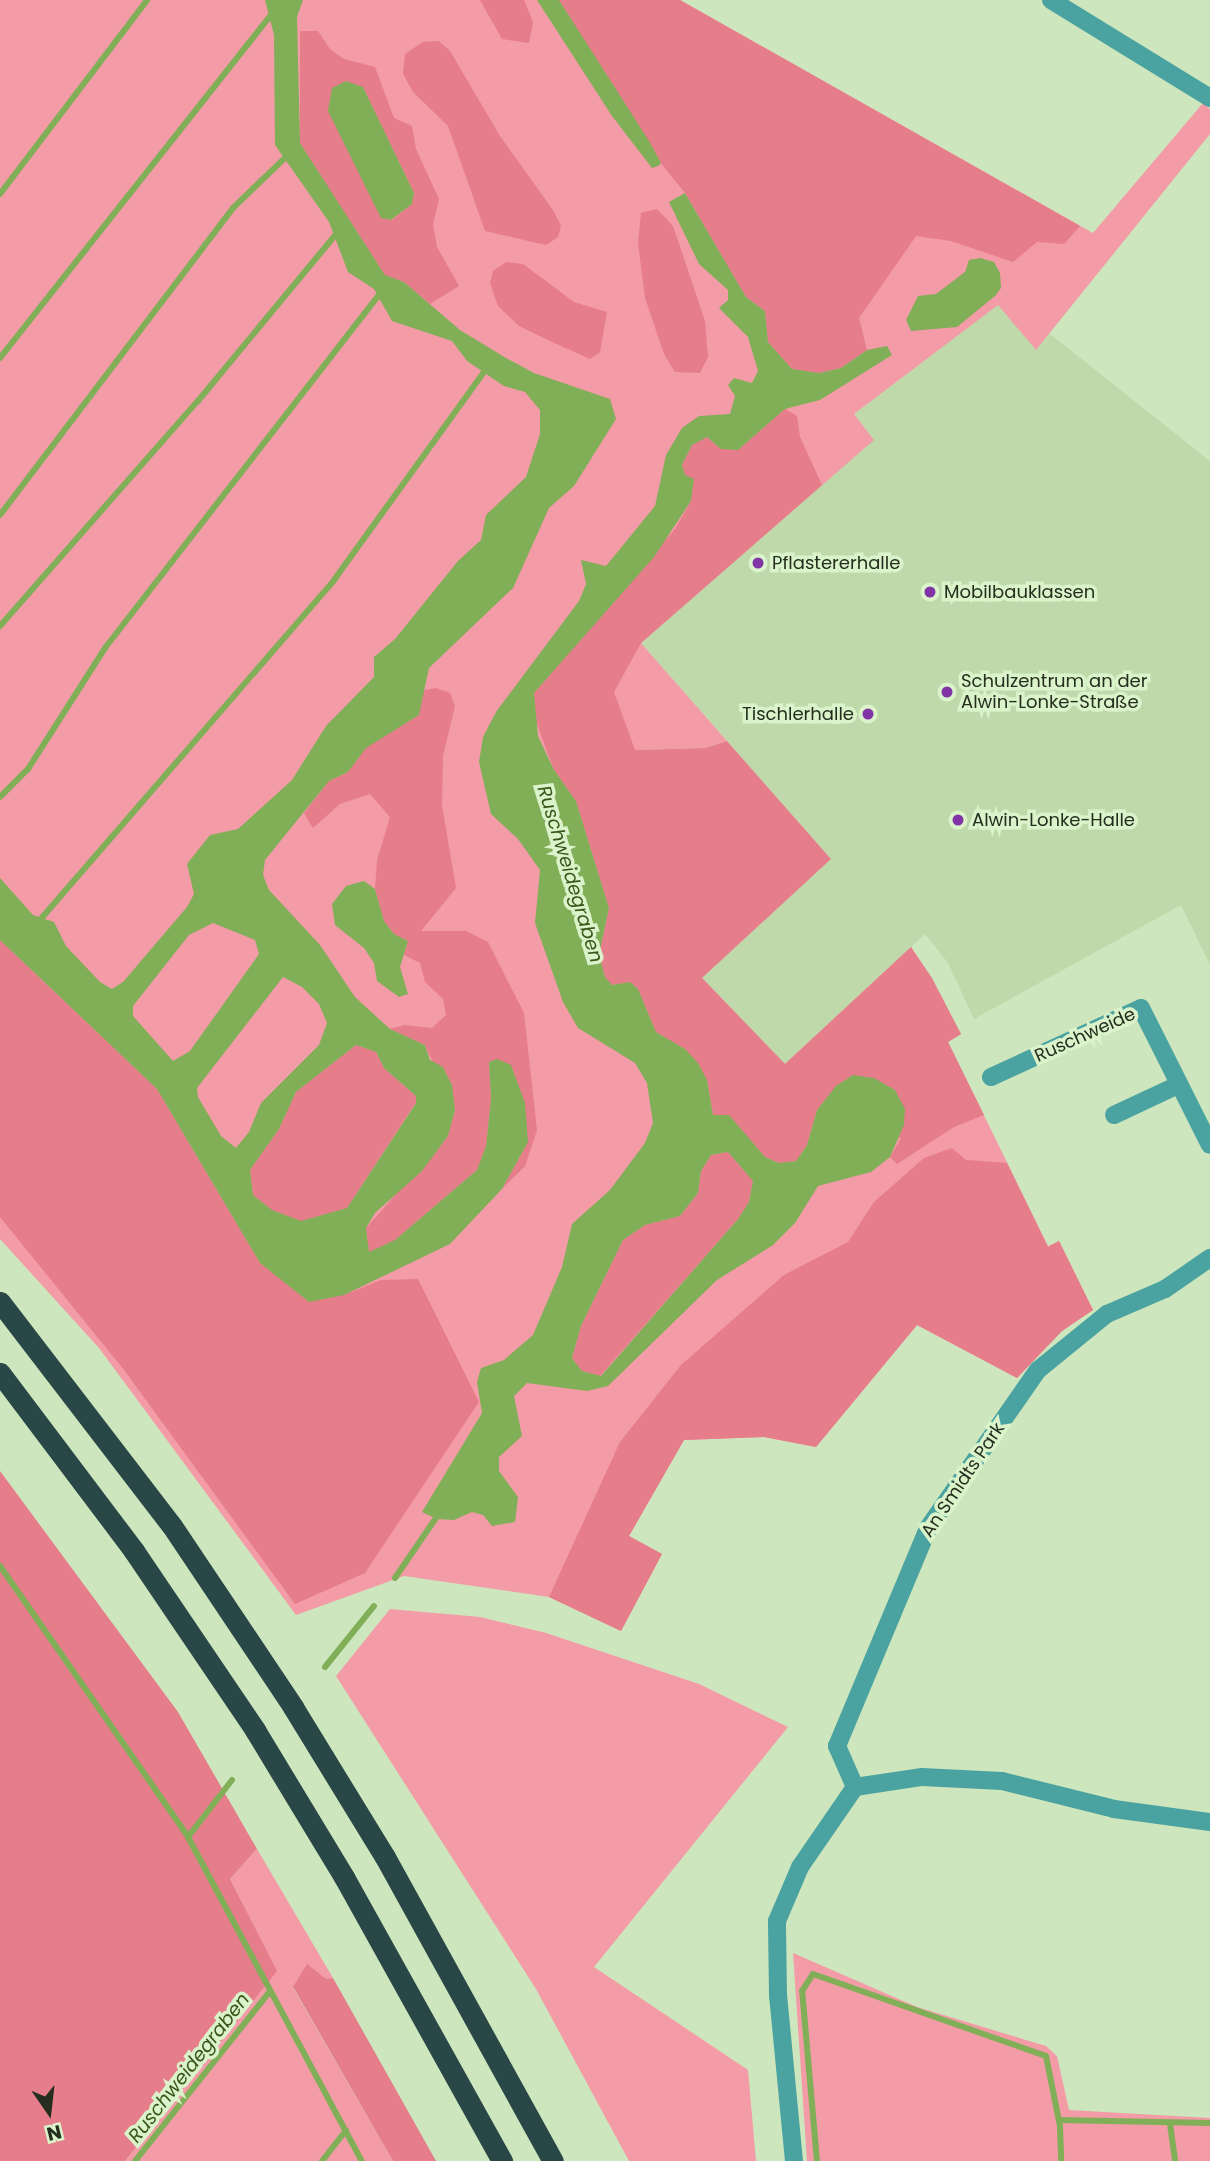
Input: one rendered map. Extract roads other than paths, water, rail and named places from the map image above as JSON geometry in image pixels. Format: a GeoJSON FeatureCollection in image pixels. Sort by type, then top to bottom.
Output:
{"type":"FeatureCollection","features":[{"type":"Feature","properties":{"kind":"highway"},"geometry":{"type":"LineString","coordinates":[[0,1302],[172,1526],[293,1707],[385,1857],[553,2161]]}},
{"type":"Feature","properties":{"kind":"highway"},"geometry":{"type":"LineString","coordinates":[[0,1373],[134,1551],[255,1730],[344,1877],[502,2161]]}},
{"type":"Feature","properties":{"kind":"street"},"geometry":{"type":"LineString","coordinates":[[1051,0],[1210,98]]}},
{"type":"Feature","properties":{"kind":"street","name":"Ruschweide"},"geometry":{"type":"LineString","coordinates":[[991,1077],[1141,1008],[1210,1145]]}},
{"type":"Feature","properties":{"kind":"street"},"geometry":{"type":"LineString","coordinates":[[1114,1115],[1178,1085]]}},
{"type":"Feature","properties":{"kind":"street","name":"An Smidts Park"},"geometry":{"type":"LineString","coordinates":[[855,1787],[837,1746],[928,1528],[1038,1370],[1107,1314],[1165,1289],[1210,1258]]}},
{"type":"Feature","properties":{"kind":"street"},"geometry":{"type":"LineString","coordinates":[[794,2161],[778,1996],[777,1921],[800,1867],[855,1787],[922,1777],[1002,1782],[1114,1810],[1210,1822]]}},
{"type":"Feature","properties":{"kind":"water"},"geometry":{"type":"Polygon","coordinates":[[[265,0],[303,0],[297,17],[300,143],[385,275],[404,282],[460,330],[506,358],[534,373],[610,399],[616,419],[574,486],[549,508],[513,588],[429,668],[419,715],[366,748],[348,772],[329,781],[265,860],[263,875],[269,890],[320,945],[355,997],[390,1029],[425,1045],[430,1060],[443,1067],[452,1085],[455,1110],[448,1136],[422,1171],[375,1213],[366,1228],[369,1252],[395,1240],[477,1170],[486,1146],[491,1099],[489,1062],[497,1059],[511,1065],[525,1103],[528,1142],[502,1189],[450,1244],[344,1295],[309,1302],[260,1263],[157,1089],[0,940],[0,878],[33,915],[54,922],[66,946],[100,982],[112,989],[123,982],[187,907],[194,894],[187,864],[210,835],[238,829],[292,780],[326,726],[374,677],[374,657],[395,639],[458,561],[481,540],[486,515],[526,477],[540,434],[540,410],[525,392],[504,386],[467,361],[452,341],[392,321],[374,289],[348,272],[329,222],[275,145],[274,35],[265,0]],[[213,923],[189,935],[133,1006],[133,1016],[173,1061],[190,1051],[259,954],[255,940],[213,923]],[[283,977],[197,1088],[198,1097],[221,1136],[236,1148],[249,1132],[261,1103],[319,1045],[327,1023],[319,1004],[302,987],[283,977]],[[356,1045],[296,1092],[279,1129],[250,1170],[253,1195],[272,1210],[301,1221],[347,1208],[416,1103],[416,1096],[384,1068],[376,1052],[356,1045]]]}},
{"type":"Feature","properties":{"kind":"water"},"geometry":{"type":"Polygon","coordinates":[[[537,0],[559,0],[649,141],[661,163],[658,166],[652,168],[612,116],[537,0]]]}},
{"type":"Feature","properties":{"kind":"water"},"geometry":{"type":"Polygon","coordinates":[[[346,81],[363,87],[414,193],[412,204],[391,220],[381,218],[328,111],[332,88],[346,81]]]}},
{"type":"Feature","properties":{"kind":"water"},"geometry":{"type":"Polygon","coordinates":[[[685,193],[746,297],[765,311],[768,342],[792,369],[819,373],[841,368],[867,350],[887,346],[892,355],[820,400],[785,409],[738,450],[721,449],[707,437],[692,445],[682,465],[685,475],[694,479],[691,501],[654,557],[534,693],[538,736],[554,770],[576,801],[609,908],[599,955],[605,977],[612,985],[630,982],[638,989],[656,1032],[685,1049],[698,1063],[707,1080],[713,1115],[729,1115],[765,1157],[779,1163],[796,1161],[807,1145],[817,1110],[836,1086],[853,1075],[874,1078],[895,1090],[905,1109],[904,1125],[890,1157],[871,1172],[818,1186],[795,1223],[773,1245],[717,1280],[608,1386],[587,1391],[527,1383],[514,1396],[522,1436],[499,1457],[499,1471],[518,1497],[515,1522],[492,1526],[483,1515],[472,1512],[454,1520],[437,1519],[422,1512],[482,1413],[477,1382],[481,1368],[504,1360],[533,1335],[562,1267],[572,1224],[610,1190],[645,1143],[653,1123],[647,1083],[635,1063],[578,1028],[563,1002],[535,923],[540,870],[518,839],[491,814],[479,762],[483,737],[496,712],[579,601],[586,584],[581,560],[606,566],[655,506],[666,455],[682,428],[699,416],[730,414],[735,396],[728,385],[734,378],[752,383],[758,371],[748,337],[719,308],[728,300],[728,290],[699,264],[669,202],[685,193]],[[728,1152],[711,1155],[701,1171],[698,1193],[680,1216],[645,1225],[623,1240],[581,1326],[572,1358],[582,1371],[601,1376],[738,1219],[749,1202],[753,1181],[728,1152]]]}},
{"type":"Feature","properties":{"kind":"water"},"geometry":{"type":"Polygon","coordinates":[[[980,258],[994,262],[1000,273],[1001,288],[995,296],[957,327],[911,331],[906,320],[918,296],[936,294],[965,272],[969,260],[980,258]]]}},
{"type":"Feature","properties":{"kind":"water"},"geometry":{"type":"Polygon","coordinates":[[[364,881],[375,889],[384,921],[394,934],[408,941],[400,967],[408,994],[399,997],[377,981],[374,963],[364,948],[335,925],[332,904],[346,886],[364,881]]]}},
{"type":"Feature","properties":{"kind":"waterway"},"geometry":{"type":"LineString","coordinates":[[0,194],[147,0]]}},
{"type":"Feature","properties":{"kind":"waterway"},"geometry":{"type":"LineString","coordinates":[[0,358],[274,11]]}},
{"type":"Feature","properties":{"kind":"waterway"},"geometry":{"type":"LineString","coordinates":[[0,515],[233,208],[289,154]]}},
{"type":"Feature","properties":{"kind":"waterway"},"geometry":{"type":"LineString","coordinates":[[0,626],[198,401],[338,232]]}},
{"type":"Feature","properties":{"kind":"waterway"},"geometry":{"type":"LineString","coordinates":[[0,797],[28,769],[105,648],[382,291]]}},
{"type":"Feature","properties":{"kind":"waterway"},"geometry":{"type":"LineString","coordinates":[[39,921],[334,580],[487,368]]}},
{"type":"Feature","properties":{"kind":"waterway","name":"Ruschweidegraben"},"geometry":{"type":"LineString","coordinates":[[395,1578],[440,1512]]}},
{"type":"Feature","properties":{"kind":"waterway"},"geometry":{"type":"LineString","coordinates":[[0,1566],[188,1837]]}},
{"type":"Feature","properties":{"kind":"waterway","name":"Ruschweidegraben"},"geometry":{"type":"LineString","coordinates":[[325,1667],[374,1606]]}},
{"type":"Feature","properties":{"kind":"waterway","name":"Ruschweidegraben"},"geometry":{"type":"LineString","coordinates":[[232,1780],[188,1837],[362,2161]]}},
{"type":"Feature","properties":{"kind":"waterway"},"geometry":{"type":"LineString","coordinates":[[817,2161],[802,1991],[813,1974],[1046,2056],[1060,2126],[1061,2161]]}},
{"type":"Feature","properties":{"kind":"waterway","name":"Ruschweidegraben"},"geometry":{"type":"LineString","coordinates":[[135,2161],[270,1991]]}},
{"type":"Feature","properties":{"kind":"waterway"},"geometry":{"type":"LineString","coordinates":[[1059,2120],[1210,2123]]}},
{"type":"Feature","properties":{"kind":"waterway"},"geometry":{"type":"LineString","coordinates":[[1170,2124],[1175,2161]]}},
{"type":"Feature","properties":{"kind":"waterway"},"geometry":{"type":"LineString","coordinates":[[322,2161],[346,2130]]}},
{"type":"Feature","properties":{"kind":"place","name":"Pflastererhalle"},"geometry":{"type":"Point","coordinates":[758,563]}},
{"type":"Feature","properties":{"kind":"place","name":"Mobilbauklassen"},"geometry":{"type":"Point","coordinates":[930,592]}},
{"type":"Feature","properties":{"kind":"place","name":"Schulzentrum an der Alwin-Lonke-Straße"},"geometry":{"type":"Point","coordinates":[947,692]}},
{"type":"Feature","properties":{"kind":"place","name":"Tischlerhalle"},"geometry":{"type":"Point","coordinates":[868,714]}},
{"type":"Feature","properties":{"kind":"place","name":"Alwin-Lonke-Halle"},"geometry":{"type":"Point","coordinates":[958,820]}}]}
